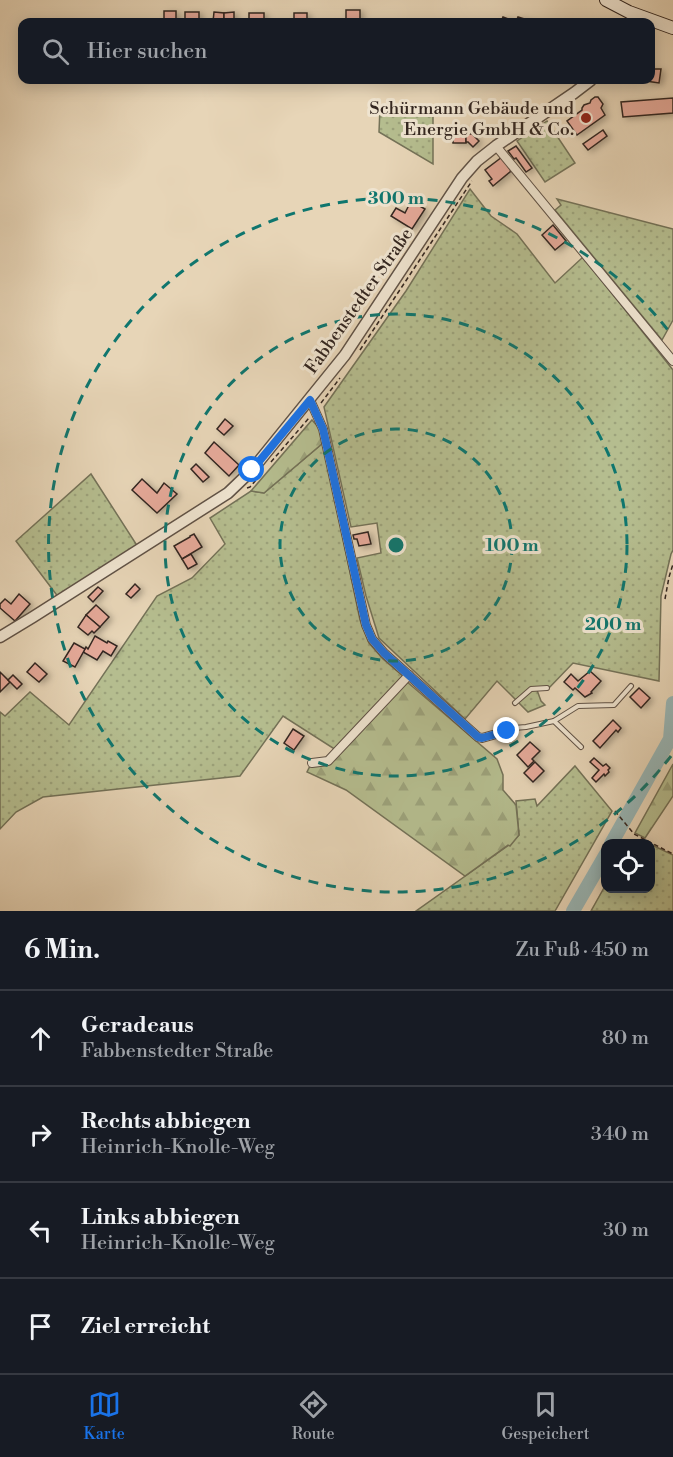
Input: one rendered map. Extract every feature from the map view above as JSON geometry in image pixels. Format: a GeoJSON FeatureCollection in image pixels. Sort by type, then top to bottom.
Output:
{"type":"FeatureCollection","features":[{"type":"Feature","properties":{"kind":"main road"},"geometry":{"type":"LineString","coordinates":[[606,0],[633,18]]}},
{"type":"Feature","properties":{"kind":"main road"},"geometry":{"type":"LineString","coordinates":[[655,24],[673,28]]}},
{"type":"Feature","properties":{"kind":"street","name":"Fabbenstedter Straße"},"geometry":{"type":"LineString","coordinates":[[0,637],[228,493],[252,470],[345,355],[462,178],[477,161],[496,146],[586,84]]}},
{"type":"Feature","properties":{"kind":"street"},"geometry":{"type":"LineString","coordinates":[[496,146],[673,361]]}},
{"type":"Feature","properties":{"kind":"street"},"geometry":{"type":"LineString","coordinates":[[310,400],[323,429],[366,625],[372,639],[384,653],[478,737],[482,738],[513,728]]}},
{"type":"Feature","properties":{"kind":"street"},"geometry":{"type":"LineString","coordinates":[[312,763],[328,761],[409,675]]}},
{"type":"Feature","properties":{"kind":"lane"},"geometry":{"type":"LineString","coordinates":[[513,728],[554,722],[578,706],[614,705],[631,686]]}},
{"type":"Feature","properties":{"kind":"lane"},"geometry":{"type":"LineString","coordinates":[[515,703],[531,689],[547,688]]}},
{"type":"Feature","properties":{"kind":"lane"},"geometry":{"type":"LineString","coordinates":[[554,722],[581,747]]}},
{"type":"Feature","properties":{"kind":"path"},"geometry":{"type":"LineString","coordinates":[[355,356],[476,176]]}},
{"type":"Feature","properties":{"kind":"path"},"geometry":{"type":"LineString","coordinates":[[271,462],[315,411],[342,374]]}},
{"type":"Feature","properties":{"kind":"path"},"geometry":{"type":"LineString","coordinates":[[240,491],[250,487],[257,479]]}},
{"type":"Feature","properties":{"kind":"path"},"geometry":{"type":"LineString","coordinates":[[665,599],[673,564]]}},
{"type":"Feature","properties":{"kind":"path"},"geometry":{"type":"LineString","coordinates":[[615,811],[634,834],[673,854]]}},
{"type":"Feature","properties":{"kind":"green space"},"geometry":{"type":"Polygon","coordinates":[[[380,108],[433,110],[433,164],[379,132],[380,108]]]}},
{"type":"Feature","properties":{"kind":"green space"},"geometry":{"type":"Polygon","coordinates":[[[547,121],[575,163],[545,182],[517,141],[547,121]]]}},
{"type":"Feature","properties":{"kind":"green space"},"geometry":{"type":"Polygon","coordinates":[[[470,189],[491,216],[517,234],[555,283],[583,257],[673,370],[673,550],[661,596],[659,681],[573,663],[547,690],[537,690],[545,705],[528,712],[497,681],[465,719],[379,638],[357,558],[381,553],[377,523],[351,527],[324,407],[406,291],[470,189]]]}},
{"type":"Feature","properties":{"kind":"green space"},"geometry":{"type":"Polygon","coordinates":[[[557,199],[673,229],[673,320],[662,340],[555,210],[561,205],[557,199]]]}},
{"type":"Feature","properties":{"kind":"green space"},"geometry":{"type":"Polygon","coordinates":[[[312,420],[319,428],[323,443],[264,493],[251,491],[312,420]]]}},
{"type":"Feature","properties":{"kind":"green space"},"geometry":{"type":"Polygon","coordinates":[[[323,443],[360,620],[369,643],[404,677],[336,750],[283,716],[240,776],[43,797],[16,812],[0,829],[0,712],[5,716],[30,692],[69,725],[157,596],[192,578],[225,544],[210,518],[251,491],[264,493],[323,443]]]}},
{"type":"Feature","properties":{"kind":"green space"},"geometry":{"type":"Polygon","coordinates":[[[91,474],[138,547],[59,598],[16,541],[91,474]]]}},
{"type":"Feature","properties":{"kind":"green space"},"geometry":{"type":"Polygon","coordinates":[[[406,681],[497,759],[503,775],[503,790],[516,805],[519,835],[510,846],[508,845],[465,876],[346,790],[307,772],[310,766],[328,763],[406,681]]]}},
{"type":"Feature","properties":{"kind":"green space"},"geometry":{"type":"Polygon","coordinates":[[[673,764],[673,796],[645,838],[635,833],[673,764]]]}},
{"type":"Feature","properties":{"kind":"green space"},"geometry":{"type":"Polygon","coordinates":[[[575,766],[612,811],[555,911],[416,911],[509,845],[519,835],[516,801],[535,799],[537,806],[575,766]]]}},
{"type":"Feature","properties":{"kind":"green space"},"geometry":{"type":"Polygon","coordinates":[[[655,846],[673,855],[673,911],[591,911],[601,893],[655,893],[655,846]]]}},
{"type":"Feature","properties":{"kind":"building"},"geometry":{"type":"Polygon","coordinates":[[[346,10],[360,10],[360,18],[346,18],[346,10]]]}},
{"type":"Feature","properties":{"kind":"building"},"geometry":{"type":"Polygon","coordinates":[[[164,11],[176,11],[176,18],[164,18],[164,11]]]}},
{"type":"Feature","properties":{"kind":"building"},"geometry":{"type":"Polygon","coordinates":[[[185,12],[199,12],[199,18],[185,18],[185,12]]]}},
{"type":"Feature","properties":{"kind":"building"},"geometry":{"type":"Polygon","coordinates":[[[214,12],[224,13],[224,18],[213,18],[214,12]]]}},
{"type":"Feature","properties":{"kind":"building"},"geometry":{"type":"Polygon","coordinates":[[[234,12],[234,18],[224,18],[224,13],[234,12]]]}},
{"type":"Feature","properties":{"kind":"building"},"geometry":{"type":"Polygon","coordinates":[[[249,13],[264,13],[264,18],[249,18],[249,13]]]}},
{"type":"Feature","properties":{"kind":"building"},"geometry":{"type":"Polygon","coordinates":[[[294,13],[307,13],[307,18],[294,18],[294,13]]]}},
{"type":"Feature","properties":{"kind":"building"},"geometry":{"type":"Polygon","coordinates":[[[655,69],[661,69],[659,83],[655,82],[655,69]]]}},
{"type":"Feature","properties":{"kind":"building","name":"Schürmann Gebäude und Energie GmbH & Co."},"geometry":{"type":"Polygon","coordinates":[[[595,97],[598,97],[603,104],[601,108],[605,115],[577,135],[567,121],[595,97]]]}},
{"type":"Feature","properties":{"kind":"building"},"geometry":{"type":"Polygon","coordinates":[[[673,98],[673,113],[623,117],[621,102],[673,98]]]}},
{"type":"Feature","properties":{"kind":"building"},"geometry":{"type":"Polygon","coordinates":[[[453,129],[466,129],[466,143],[453,143],[453,129]]]}},
{"type":"Feature","properties":{"kind":"building"},"geometry":{"type":"Polygon","coordinates":[[[603,130],[607,136],[588,150],[583,144],[603,130]]]}},
{"type":"Feature","properties":{"kind":"building"},"geometry":{"type":"Polygon","coordinates":[[[466,134],[472,134],[479,141],[473,147],[466,142],[466,134]]]}},
{"type":"Feature","properties":{"kind":"building"},"geometry":{"type":"Polygon","coordinates":[[[516,146],[532,168],[526,172],[508,151],[516,146]]]}},
{"type":"Feature","properties":{"kind":"building"},"geometry":{"type":"Polygon","coordinates":[[[502,157],[511,171],[493,186],[489,181],[492,179],[485,170],[502,157]]]}},
{"type":"Feature","properties":{"kind":"building"},"geometry":{"type":"Polygon","coordinates":[[[411,201],[425,209],[412,229],[391,216],[396,208],[405,213],[411,201]]]}},
{"type":"Feature","properties":{"kind":"building"},"geometry":{"type":"Polygon","coordinates":[[[553,225],[566,241],[555,250],[542,235],[553,225]]]}},
{"type":"Feature","properties":{"kind":"building"},"geometry":{"type":"Polygon","coordinates":[[[225,419],[233,426],[224,435],[217,429],[225,419]]]}},
{"type":"Feature","properties":{"kind":"building"},"geometry":{"type":"Polygon","coordinates":[[[214,442],[239,465],[229,476],[205,453],[214,442]]]}},
{"type":"Feature","properties":{"kind":"building"},"geometry":{"type":"Polygon","coordinates":[[[196,464],[209,477],[203,482],[191,469],[196,464]]]}},
{"type":"Feature","properties":{"kind":"building"},"geometry":{"type":"Polygon","coordinates":[[[142,479],[157,493],[164,483],[177,494],[157,513],[132,490],[142,479]]]}},
{"type":"Feature","properties":{"kind":"building"},"geometry":{"type":"Polygon","coordinates":[[[368,532],[371,544],[359,546],[353,535],[368,532]]]}},
{"type":"Feature","properties":{"kind":"building"},"geometry":{"type":"Polygon","coordinates":[[[194,534],[202,547],[182,559],[174,546],[194,534]]]}},
{"type":"Feature","properties":{"kind":"building"},"geometry":{"type":"Polygon","coordinates":[[[191,554],[197,564],[188,569],[182,559],[191,554]]]}},
{"type":"Feature","properties":{"kind":"building"},"geometry":{"type":"Polygon","coordinates":[[[135,584],[140,589],[131,598],[126,594],[135,584]]]}},
{"type":"Feature","properties":{"kind":"building"},"geometry":{"type":"Polygon","coordinates":[[[98,587],[103,591],[93,602],[88,597],[98,587]]]}},
{"type":"Feature","properties":{"kind":"building"},"geometry":{"type":"Polygon","coordinates":[[[19,594],[30,604],[15,621],[0,608],[0,604],[5,599],[11,604],[19,594]]]}},
{"type":"Feature","properties":{"kind":"building"},"geometry":{"type":"Polygon","coordinates":[[[96,605],[109,617],[100,627],[86,615],[96,605]]]}},
{"type":"Feature","properties":{"kind":"building"},"geometry":{"type":"Polygon","coordinates":[[[86,615],[100,627],[88,635],[78,627],[86,615]]]}},
{"type":"Feature","properties":{"kind":"building"},"geometry":{"type":"Polygon","coordinates":[[[95,636],[117,646],[111,656],[103,651],[97,660],[83,652],[86,647],[88,649],[95,636]]]}},
{"type":"Feature","properties":{"kind":"building"},"geometry":{"type":"Polygon","coordinates":[[[74,643],[85,649],[75,667],[63,661],[74,643]]]}},
{"type":"Feature","properties":{"kind":"building"},"geometry":{"type":"Polygon","coordinates":[[[35,663],[47,674],[39,682],[27,672],[35,663]]]}},
{"type":"Feature","properties":{"kind":"building"},"geometry":{"type":"Polygon","coordinates":[[[590,671],[601,681],[592,693],[585,697],[564,682],[571,674],[578,681],[590,671]]]}},
{"type":"Feature","properties":{"kind":"building"},"geometry":{"type":"Polygon","coordinates":[[[0,672],[10,682],[0,692],[0,672]]]}},
{"type":"Feature","properties":{"kind":"building"},"geometry":{"type":"Polygon","coordinates":[[[13,675],[22,684],[17,689],[8,680],[13,675]]]}},
{"type":"Feature","properties":{"kind":"building"},"geometry":{"type":"Polygon","coordinates":[[[639,688],[650,698],[641,708],[630,697],[639,688]]]}},
{"type":"Feature","properties":{"kind":"building"},"geometry":{"type":"Polygon","coordinates":[[[613,720],[621,728],[618,732],[616,730],[600,748],[593,741],[613,720]]]}},
{"type":"Feature","properties":{"kind":"building"},"geometry":{"type":"Polygon","coordinates":[[[293,729],[304,736],[294,750],[284,743],[293,729]]]}},
{"type":"Feature","properties":{"kind":"building"},"geometry":{"type":"Polygon","coordinates":[[[530,742],[540,751],[528,767],[517,755],[530,742]]]}},
{"type":"Feature","properties":{"kind":"building"},"geometry":{"type":"Polygon","coordinates":[[[594,758],[603,766],[606,764],[610,768],[605,776],[604,774],[596,782],[592,778],[599,770],[590,762],[594,758]]]}},
{"type":"Feature","properties":{"kind":"building"},"geometry":{"type":"Polygon","coordinates":[[[535,762],[544,771],[533,782],[524,773],[535,762]]]}},
{"type":"Feature","properties":{"kind":"waterway"},"geometry":{"type":"LineString","coordinates":[[614,839],[670,739],[673,703]]}},
{"type":"Feature","properties":{"kind":"waterway"},"geometry":{"type":"LineString","coordinates":[[573,911],[601,863]]}},
{"type":"Feature","properties":{"kind":"place","name":"Schürmann Gebäude und Energie GmbH & Co."},"geometry":{"type":"Point","coordinates":[586,118]}},
{"type":"Feature","properties":{"kind":"route"},"geometry":{"type":"LineString","coordinates":[[252,470],[310,400],[323,429],[366,625],[372,639],[384,653],[478,737],[507,731]]}}]}
